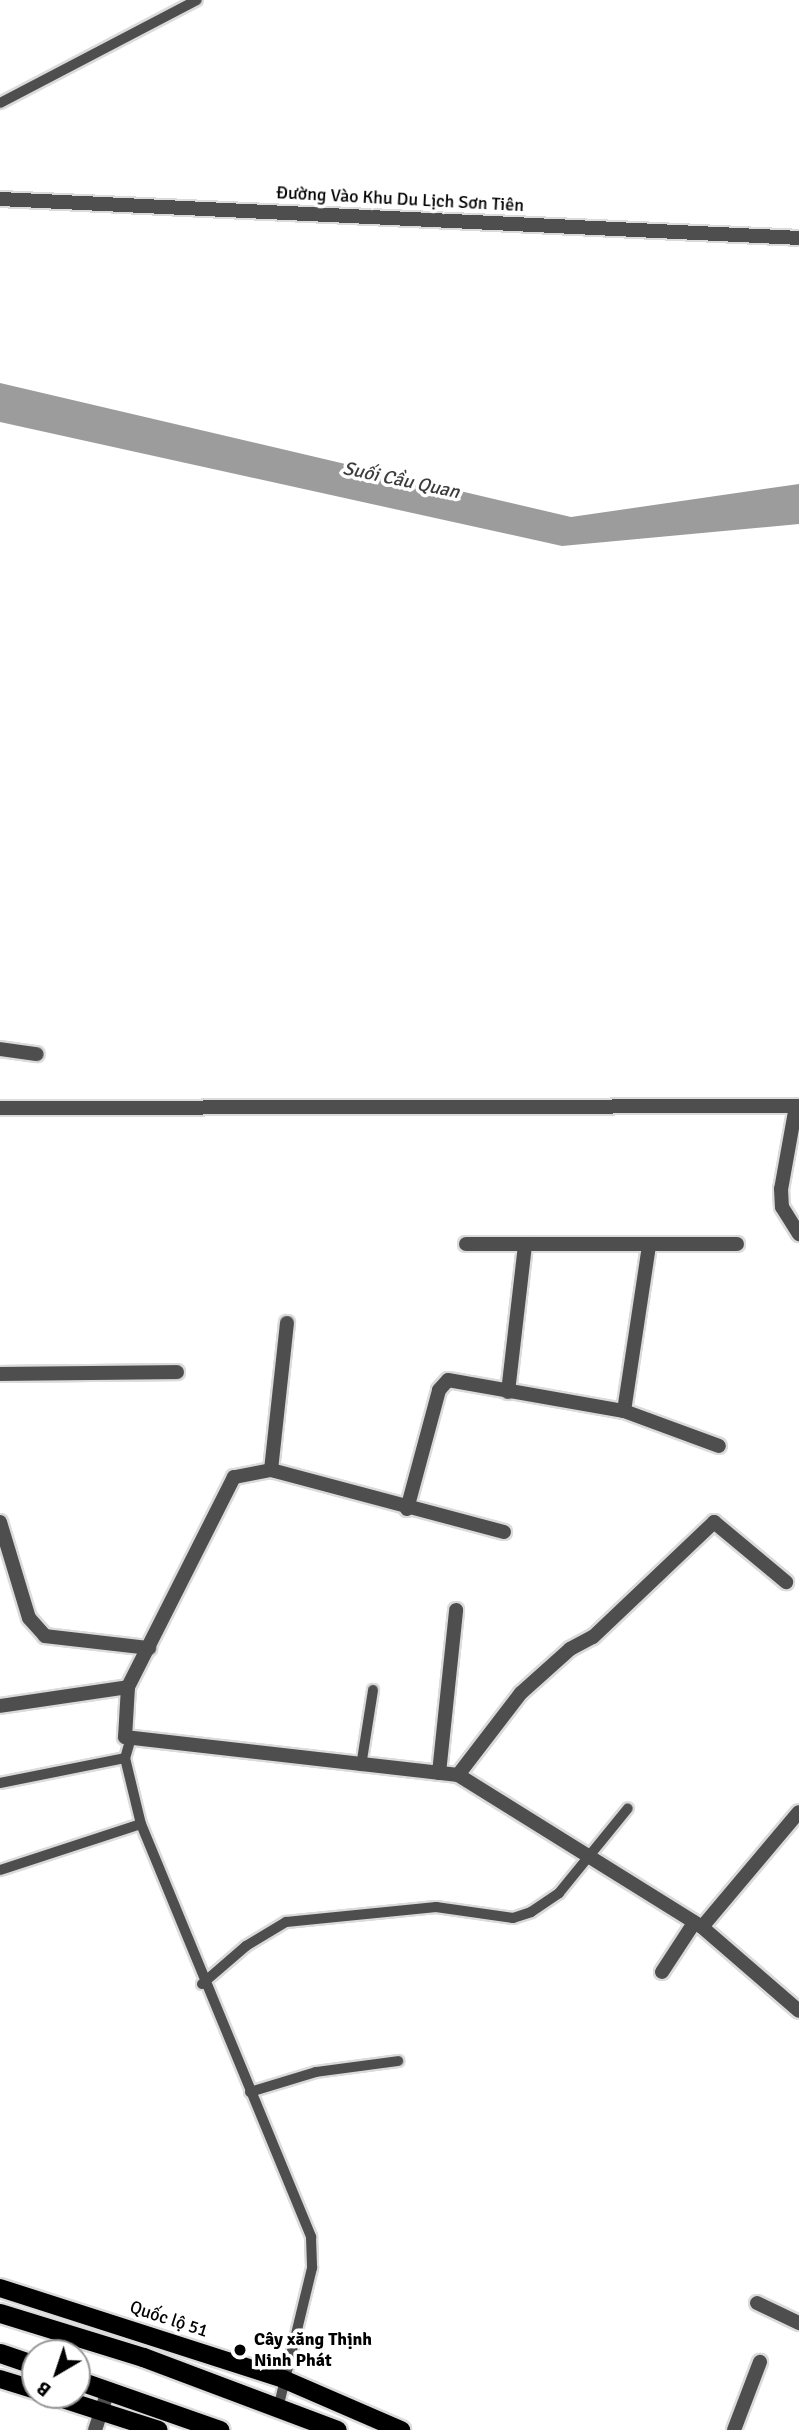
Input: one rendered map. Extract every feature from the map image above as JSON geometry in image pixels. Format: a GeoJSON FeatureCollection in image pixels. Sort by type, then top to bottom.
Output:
{"type":"FeatureCollection","features":[{"type":"Feature","properties":{"kind":"highway"},"geometry":{"type":"LineString","coordinates":[[0,2313],[279,2404],[337,2430]]}},
{"type":"Feature","properties":{"kind":"highway"},"geometry":{"type":"LineString","coordinates":[[0,2353],[21,2360]]}},
{"type":"Feature","properties":{"kind":"highway"},"geometry":{"type":"LineString","coordinates":[[91,2385],[220,2430]]}},
{"type":"Feature","properties":{"kind":"main road","name":"Quốc lộ 51"},"geometry":{"type":"LineString","coordinates":[[0,2288],[283,2379],[401,2430]]}},
{"type":"Feature","properties":{"kind":"main road"},"geometry":{"type":"LineString","coordinates":[[0,2379],[21,2386]]}},
{"type":"Feature","properties":{"kind":"main road"},"geometry":{"type":"LineString","coordinates":[[91,2408],[124,2425],[159,2430]]}},
{"type":"Feature","properties":{"kind":"street","name":"Đường Vào Khu Du Lịch Sơn Tiên"},"geometry":{"type":"LineString","coordinates":[[0,199],[799,238]]}},
{"type":"Feature","properties":{"kind":"street"},"geometry":{"type":"LineString","coordinates":[[0,1049],[37,1054]]}},
{"type":"Feature","properties":{"kind":"street"},"geometry":{"type":"LineString","coordinates":[[0,1108],[797,1106],[781,1189],[782,1207],[799,1234]]}},
{"type":"Feature","properties":{"kind":"street"},"geometry":{"type":"LineString","coordinates":[[466,1244],[737,1244]]}},
{"type":"Feature","properties":{"kind":"street"},"geometry":{"type":"LineString","coordinates":[[624,1411],[649,1245]]}},
{"type":"Feature","properties":{"kind":"street"},"geometry":{"type":"LineString","coordinates":[[508,1392],[525,1246]]}},
{"type":"Feature","properties":{"kind":"street"},"geometry":{"type":"LineString","coordinates":[[271,1469],[287,1323]]}},
{"type":"Feature","properties":{"kind":"street"},"geometry":{"type":"LineString","coordinates":[[0,1374],[177,1372]]}},
{"type":"Feature","properties":{"kind":"street"},"geometry":{"type":"LineString","coordinates":[[407,1509],[447,1380],[624,1411],[719,1446]]}},
{"type":"Feature","properties":{"kind":"street"},"geometry":{"type":"LineString","coordinates":[[504,1532],[407,1509],[271,1469],[234,1477],[128,1687],[124,1730],[130,1741],[458,1775],[586,1858],[698,1925],[799,2011]]}},
{"type":"Feature","properties":{"kind":"street"},"geometry":{"type":"LineString","coordinates":[[0,1522],[29,1618],[45,1636],[149,1648]]}},
{"type":"Feature","properties":{"kind":"street"},"geometry":{"type":"LineString","coordinates":[[458,1775],[521,1693],[570,1649],[593,1637],[705,1527],[726,1525],[786,1582]]}},
{"type":"Feature","properties":{"kind":"street"},"geometry":{"type":"LineString","coordinates":[[439,1773],[456,1610]]}},
{"type":"Feature","properties":{"kind":"street"},"geometry":{"type":"LineString","coordinates":[[0,1706],[128,1687]]}},
{"type":"Feature","properties":{"kind":"street"},"geometry":{"type":"LineString","coordinates":[[662,1972],[698,1925],[799,1812]]}},
{"type":"Feature","properties":{"kind":"street"},"geometry":{"type":"LineString","coordinates":[[757,2303],[799,2323]]}},
{"type":"Feature","properties":{"kind":"street"},"geometry":{"type":"LineString","coordinates":[[734,2430],[760,2362]]}},
{"type":"Feature","properties":{"kind":"street"},"geometry":{"type":"LineString","coordinates":[[95,2430],[108,2391]]}},
{"type":"Feature","properties":{"kind":"lane"},"geometry":{"type":"LineString","coordinates":[[0,103],[197,0]]}},
{"type":"Feature","properties":{"kind":"lane"},"geometry":{"type":"LineString","coordinates":[[361,1766],[373,1690]]}},
{"type":"Feature","properties":{"kind":"lane"},"geometry":{"type":"LineString","coordinates":[[130,1741],[125,1758],[141,1825],[202,1984],[311,2237],[312,2268],[279,2404]]}},
{"type":"Feature","properties":{"kind":"lane"},"geometry":{"type":"LineString","coordinates":[[0,1783],[125,1758]]}},
{"type":"Feature","properties":{"kind":"lane"},"geometry":{"type":"LineString","coordinates":[[202,1984],[246,1946],[286,1922],[436,1907],[513,1918],[559,1893],[628,1808]]}},
{"type":"Feature","properties":{"kind":"lane"},"geometry":{"type":"LineString","coordinates":[[0,1870],[141,1825]]}},
{"type":"Feature","properties":{"kind":"lane"},"geometry":{"type":"LineString","coordinates":[[250,2092],[316,2072],[398,2061]]}},
{"type":"Feature","properties":{"kind":"lane"},"geometry":{"type":"LineString","coordinates":[[124,2425],[135,2401]]}},
{"type":"Feature","properties":{"kind":"water","name":"Suối Cầu Quan"},"geometry":{"type":"Polygon","coordinates":[[[0,383],[571,517],[799,484],[799,524],[562,546],[0,422],[0,383]]]}},
{"type":"Feature","properties":{"kind":"place","name":"Cây xăng Thịnh Ninh Phát"},"geometry":{"type":"Point","coordinates":[240,2350]}}]}
